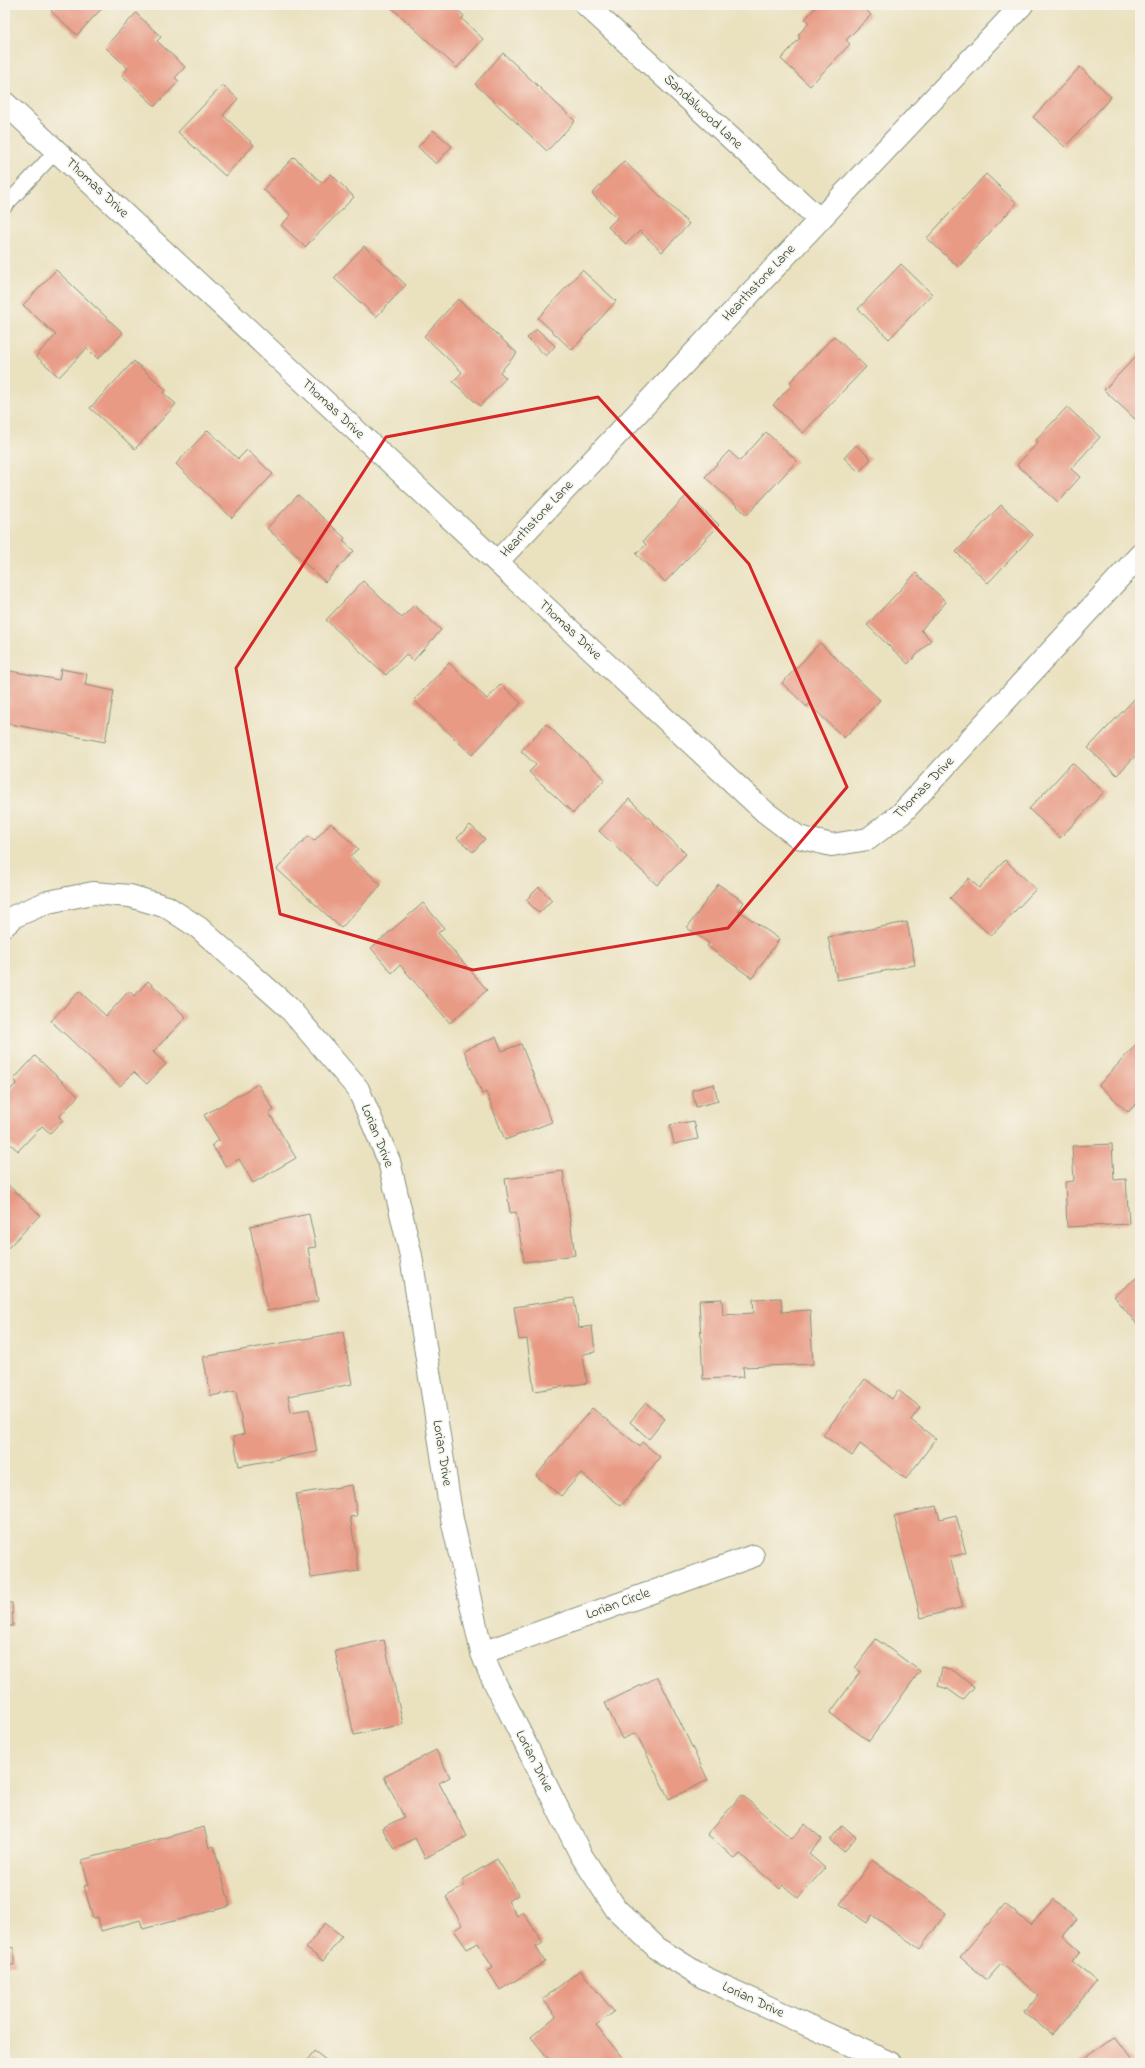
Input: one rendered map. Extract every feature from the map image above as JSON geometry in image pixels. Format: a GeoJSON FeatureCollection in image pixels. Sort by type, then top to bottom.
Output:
{"type":"FeatureCollection","features":[{"type":"Feature","properties":{"kind":"street","name":"Sandalwood Lane"},"geometry":{"type":"LineString","coordinates":[[586,5],[820,220]]}},
{"type":"Feature","properties":{"kind":"street","name":"Hearthstone Lane"},"geometry":{"type":"LineString","coordinates":[[497,562],[1022,5]]}},
{"type":"Feature","properties":{"kind":"street","name":"Thomas Drive"},"geometry":{"type":"LineString","coordinates":[[5,102],[765,812],[798,837],[832,846],[868,839],[901,814],[1140,555]]}},
{"type":"Feature","properties":{"kind":"street","name":"Lorian Drive"},"geometry":{"type":"LineString","coordinates":[[5,925],[16,916],[48,902],[93,893],[130,896],[167,907],[199,928],[288,1007],[358,1090],[389,1161],[411,1256],[452,1519],[482,1652],[489,1671],[581,1855],[616,1909],[657,1948],[702,1977],[890,2063]]}},
{"type":"Feature","properties":{"kind":"street","name":"Lorian Circle"},"geometry":{"type":"LineString","coordinates":[[482,1652],[753,1556]]}},
{"type":"Feature","properties":{"kind":"lane"},"geometry":{"type":"LineString","coordinates":[[5,206],[57,150]]}},
{"type":"Feature","properties":{"kind":"highlighted area"},"geometry":{"type":"Polygon","coordinates":[[[598,397],[749,564],[847,787],[728,928],[473,970],[280,914],[236,668],[386,437],[598,397]]]}},
{"type":"Feature","properties":{"kind":"building"},"geometry":{"type":"Polygon","coordinates":[[[56,5],[105,5],[77,35],[51,11],[56,5]]]}},
{"type":"Feature","properties":{"kind":"building"},"geometry":{"type":"Polygon","coordinates":[[[389,5],[452,5],[464,16],[462,19],[483,39],[457,68],[389,5]]]}},
{"type":"Feature","properties":{"kind":"building"},"geometry":{"type":"Polygon","coordinates":[[[818,5],[861,5],[871,15],[846,40],[850,44],[810,86],[781,59],[800,38],[798,35],[809,23],[805,19],[818,5]]]}},
{"type":"Feature","properties":{"kind":"building"},"geometry":{"type":"Polygon","coordinates":[[[136,13],[161,37],[157,41],[185,67],[175,78],[179,81],[155,106],[122,75],[128,68],[105,47],[136,13]]]}},
{"type":"Feature","properties":{"kind":"building"},"geometry":{"type":"Polygon","coordinates":[[[503,53],[575,121],[547,151],[475,84],[503,53]]]}},
{"type":"Feature","properties":{"kind":"building"},"geometry":{"type":"Polygon","coordinates":[[[1080,67],[1111,97],[1065,147],[1033,117],[1080,67]]]}},
{"type":"Feature","properties":{"kind":"building"},"geometry":{"type":"Polygon","coordinates":[[[223,85],[238,99],[223,115],[254,145],[225,176],[178,132],[223,85]]]}},
{"type":"Feature","properties":{"kind":"building"},"geometry":{"type":"Polygon","coordinates":[[[433,130],[452,146],[436,164],[418,147],[433,130]]]}},
{"type":"Feature","properties":{"kind":"building"},"geometry":{"type":"Polygon","coordinates":[[[294,157],[322,183],[331,174],[354,197],[305,247],[281,225],[291,215],[263,189],[294,157]]]}},
{"type":"Feature","properties":{"kind":"building"},"geometry":{"type":"Polygon","coordinates":[[[624,161],[689,224],[662,252],[640,231],[626,244],[608,227],[617,218],[592,194],[624,161]]]}},
{"type":"Feature","properties":{"kind":"building"},"geometry":{"type":"Polygon","coordinates":[[[986,174],[1017,203],[958,267],[927,238],[986,174]]]}},
{"type":"Feature","properties":{"kind":"building"},"geometry":{"type":"Polygon","coordinates":[[[364,246],[406,285],[376,317],[334,278],[364,246]]]}},
{"type":"Feature","properties":{"kind":"building"},"geometry":{"type":"Polygon","coordinates":[[[901,264],[932,294],[889,339],[858,309],[901,264]]]}},
{"type":"Feature","properties":{"kind":"building"},"geometry":{"type":"Polygon","coordinates":[[[56,270],[123,333],[98,359],[87,348],[59,377],[36,356],[56,335],[23,305],[56,270]]]}},
{"type":"Feature","properties":{"kind":"building"},"geometry":{"type":"Polygon","coordinates":[[[582,270],[616,301],[572,350],[538,318],[582,270]]]}},
{"type":"Feature","properties":{"kind":"building"},"geometry":{"type":"Polygon","coordinates":[[[458,299],[517,353],[500,372],[506,378],[480,406],[453,382],[462,372],[424,336],[458,299]]]}},
{"type":"Feature","properties":{"kind":"building"},"geometry":{"type":"Polygon","coordinates":[[[537,329],[555,346],[546,356],[527,338],[537,329]]]}},
{"type":"Feature","properties":{"kind":"building"},"geometry":{"type":"Polygon","coordinates":[[[834,336],[866,367],[803,433],[773,405],[792,385],[790,382],[834,336]]]}},
{"type":"Feature","properties":{"kind":"building"},"geometry":{"type":"Polygon","coordinates":[[[1140,352],[1140,413],[1135,419],[1104,390],[1140,352]]]}},
{"type":"Feature","properties":{"kind":"building"},"geometry":{"type":"Polygon","coordinates":[[[134,361],[166,390],[163,393],[176,404],[135,449],[90,408],[134,361]]]}},
{"type":"Feature","properties":{"kind":"building"},"geometry":{"type":"Polygon","coordinates":[[[1067,407],[1100,437],[1071,469],[1080,477],[1058,502],[1017,465],[1038,442],[1036,440],[1067,407]]]}},
{"type":"Feature","properties":{"kind":"building"},"geometry":{"type":"Polygon","coordinates":[[[208,430],[238,459],[247,450],[273,474],[232,518],[176,464],[208,430]]]}},
{"type":"Feature","properties":{"kind":"building"},"geometry":{"type":"Polygon","coordinates":[[[766,432],[797,461],[747,515],[705,477],[729,451],[740,461],[766,432]]]}},
{"type":"Feature","properties":{"kind":"building"},"geometry":{"type":"Polygon","coordinates":[[[856,445],[871,459],[859,472],[844,458],[856,445]]]}},
{"type":"Feature","properties":{"kind":"building"},"geometry":{"type":"Polygon","coordinates":[[[298,495],[345,538],[343,541],[354,551],[325,582],[267,528],[298,495]]]}},
{"type":"Feature","properties":{"kind":"building"},"geometry":{"type":"Polygon","coordinates":[[[687,495],[719,525],[665,582],[636,554],[646,545],[643,541],[687,495]]]}},
{"type":"Feature","properties":{"kind":"building"},"geometry":{"type":"Polygon","coordinates":[[[1001,505],[1033,535],[988,583],[956,552],[1001,505]]]}},
{"type":"Feature","properties":{"kind":"building"},"geometry":{"type":"Polygon","coordinates":[[[916,573],[946,602],[921,630],[931,640],[908,664],[867,625],[916,573]]]}},
{"type":"Feature","properties":{"kind":"building"},"geometry":{"type":"Polygon","coordinates":[[[363,581],[402,618],[414,605],[441,630],[413,661],[406,654],[386,675],[326,620],[363,581]]]}},
{"type":"Feature","properties":{"kind":"building"},"geometry":{"type":"Polygon","coordinates":[[[820,643],[880,700],[844,738],[809,704],[807,707],[782,683],[820,643]]]}},
{"type":"Feature","properties":{"kind":"building"},"geometry":{"type":"Polygon","coordinates":[[[449,663],[487,699],[501,684],[521,703],[472,755],[414,700],[449,663]]]}},
{"type":"Feature","properties":{"kind":"building"},"geometry":{"type":"Polygon","coordinates":[[[61,669],[87,674],[85,685],[114,691],[105,742],[5,723],[5,670],[59,680],[61,669]]]}},
{"type":"Feature","properties":{"kind":"building"},"geometry":{"type":"Polygon","coordinates":[[[1140,693],[1140,751],[1117,775],[1088,748],[1140,693]]]}},
{"type":"Feature","properties":{"kind":"building"},"geometry":{"type":"Polygon","coordinates":[[[546,724],[605,779],[573,813],[529,772],[536,765],[521,751],[546,724]]]}},
{"type":"Feature","properties":{"kind":"building"},"geometry":{"type":"Polygon","coordinates":[[[1072,763],[1104,792],[1060,838],[1029,809],[1072,763]]]}},
{"type":"Feature","properties":{"kind":"building"},"geometry":{"type":"Polygon","coordinates":[[[629,799],[686,854],[657,885],[599,831],[629,799]]]}},
{"type":"Feature","properties":{"kind":"building"},"geometry":{"type":"Polygon","coordinates":[[[331,823],[358,849],[350,856],[381,885],[341,928],[277,869],[308,836],[314,841],[331,823]]]}},
{"type":"Feature","properties":{"kind":"building"},"geometry":{"type":"Polygon","coordinates":[[[470,825],[485,839],[473,852],[457,838],[470,825]]]}},
{"type":"Feature","properties":{"kind":"building"},"geometry":{"type":"Polygon","coordinates":[[[1005,860],[1036,889],[991,936],[950,898],[969,878],[979,888],[1005,860]]]}},
{"type":"Feature","properties":{"kind":"building"},"geometry":{"type":"Polygon","coordinates":[[[718,884],[744,902],[738,910],[779,939],[752,978],[707,946],[709,943],[687,928],[718,884]]]}},
{"type":"Feature","properties":{"kind":"building"},"geometry":{"type":"Polygon","coordinates":[[[539,887],[552,900],[539,913],[526,900],[539,887]]]}},
{"type":"Feature","properties":{"kind":"building"},"geometry":{"type":"Polygon","coordinates":[[[423,903],[444,928],[438,933],[487,990],[450,1023],[400,965],[392,973],[371,948],[423,903]]]}},
{"type":"Feature","properties":{"kind":"building"},"geometry":{"type":"Polygon","coordinates":[[[907,922],[915,965],[837,980],[828,937],[907,922]]]}},
{"type":"Feature","properties":{"kind":"building"},"geometry":{"type":"Polygon","coordinates":[[[148,981],[186,1017],[153,1052],[166,1064],[147,1084],[134,1072],[120,1086],[51,1021],[79,991],[106,1016],[129,991],[134,996],[148,981]]]}},
{"type":"Feature","properties":{"kind":"building"},"geometry":{"type":"Polygon","coordinates":[[[496,1037],[502,1051],[521,1044],[552,1122],[505,1140],[486,1092],[482,1094],[464,1050],[496,1037]]]}},
{"type":"Feature","properties":{"kind":"building"},"geometry":{"type":"Polygon","coordinates":[[[1140,1040],[1140,1100],[1128,1112],[1099,1085],[1140,1040]]]}},
{"type":"Feature","properties":{"kind":"building"},"geometry":{"type":"Polygon","coordinates":[[[35,1056],[78,1096],[59,1117],[63,1120],[50,1133],[42,1126],[18,1151],[5,1139],[5,1095],[17,1083],[14,1079],[35,1056]]]}},
{"type":"Feature","properties":{"kind":"building"},"geometry":{"type":"Polygon","coordinates":[[[258,1084],[274,1110],[269,1113],[296,1158],[253,1183],[239,1159],[226,1167],[212,1145],[219,1140],[204,1115],[258,1084]]]}},
{"type":"Feature","properties":{"kind":"building"},"geometry":{"type":"Polygon","coordinates":[[[714,1084],[718,1101],[696,1107],[692,1090],[714,1084]]]}},
{"type":"Feature","properties":{"kind":"building"},"geometry":{"type":"Polygon","coordinates":[[[694,1121],[698,1139],[674,1144],[670,1125],[694,1121]]]}},
{"type":"Feature","properties":{"kind":"building"},"geometry":{"type":"Polygon","coordinates":[[[1112,1144],[1114,1180],[1126,1179],[1129,1224],[1067,1227],[1065,1182],[1074,1181],[1072,1146],[1112,1144]]]}},
{"type":"Feature","properties":{"kind":"building"},"geometry":{"type":"Polygon","coordinates":[[[563,1171],[575,1255],[524,1262],[516,1212],[510,1213],[505,1179],[563,1171]]]}},
{"type":"Feature","properties":{"kind":"building"},"geometry":{"type":"Polygon","coordinates":[[[5,1182],[40,1215],[5,1251],[5,1182]]]}},
{"type":"Feature","properties":{"kind":"building"},"geometry":{"type":"Polygon","coordinates":[[[309,1214],[316,1247],[308,1248],[318,1301],[267,1311],[250,1226],[309,1214]]]}},
{"type":"Feature","properties":{"kind":"building"},"geometry":{"type":"Polygon","coordinates":[[[1140,1275],[1140,1328],[1114,1296],[1140,1275]]]}},
{"type":"Feature","properties":{"kind":"building"},"geometry":{"type":"Polygon","coordinates":[[[574,1298],[579,1328],[592,1326],[595,1352],[583,1354],[587,1383],[534,1391],[527,1339],[519,1340],[514,1307],[574,1298]]]}},
{"type":"Feature","properties":{"kind":"building"},"geometry":{"type":"Polygon","coordinates":[[[781,1298],[782,1312],[810,1310],[813,1364],[743,1367],[744,1377],[703,1379],[699,1300],[722,1299],[723,1315],[754,1313],[753,1299],[781,1298]]]}},
{"type":"Feature","properties":{"kind":"building"},"geometry":{"type":"Polygon","coordinates":[[[343,1332],[352,1384],[288,1396],[291,1412],[309,1409],[317,1452],[239,1466],[233,1437],[244,1434],[236,1391],[211,1396],[203,1357],[343,1332]]]}},
{"type":"Feature","properties":{"kind":"building"},"geometry":{"type":"Polygon","coordinates":[[[865,1379],[892,1399],[898,1390],[920,1407],[911,1420],[936,1439],[906,1479],[860,1444],[852,1456],[823,1435],[865,1379]]]}},
{"type":"Feature","properties":{"kind":"building"},"geometry":{"type":"Polygon","coordinates":[[[646,1403],[665,1419],[649,1439],[630,1422],[646,1403]]]}},
{"type":"Feature","properties":{"kind":"building"},"geometry":{"type":"Polygon","coordinates":[[[592,1408],[639,1446],[642,1442],[660,1457],[621,1506],[581,1473],[561,1496],[536,1476],[592,1408]]]}},
{"type":"Feature","properties":{"kind":"building"},"geometry":{"type":"Polygon","coordinates":[[[352,1485],[357,1516],[350,1517],[359,1571],[311,1578],[296,1494],[352,1485]]]}},
{"type":"Feature","properties":{"kind":"building"},"geometry":{"type":"Polygon","coordinates":[[[936,1506],[940,1519],[956,1515],[966,1553],[950,1557],[963,1607],[921,1618],[894,1516],[936,1506]]]}},
{"type":"Feature","properties":{"kind":"building"},"geometry":{"type":"Polygon","coordinates":[[[5,1603],[12,1603],[13,1626],[5,1626],[5,1603]]]}},
{"type":"Feature","properties":{"kind":"building"},"geometry":{"type":"Polygon","coordinates":[[[876,1639],[920,1671],[869,1741],[830,1713],[860,1672],[855,1668],[876,1639]]]}},
{"type":"Feature","properties":{"kind":"building"},"geometry":{"type":"Polygon","coordinates":[[[384,1640],[403,1724],[354,1735],[335,1651],[384,1640]]]}},
{"type":"Feature","properties":{"kind":"building"},"geometry":{"type":"Polygon","coordinates":[[[942,1668],[954,1671],[974,1687],[963,1700],[948,1689],[938,1686],[942,1668]]]}},
{"type":"Feature","properties":{"kind":"building"},"geometry":{"type":"Polygon","coordinates":[[[658,1677],[708,1780],[669,1799],[636,1733],[622,1739],[605,1703],[658,1677]]]}},
{"type":"Feature","properties":{"kind":"building"},"geometry":{"type":"Polygon","coordinates":[[[436,1750],[450,1777],[439,1783],[467,1836],[425,1858],[415,1838],[394,1849],[382,1828],[404,1817],[384,1777],[436,1750]]]}},
{"type":"Feature","properties":{"kind":"building"},"geometry":{"type":"Polygon","coordinates":[[[742,1795],[792,1839],[805,1824],[822,1839],[809,1854],[825,1868],[798,1898],[783,1885],[780,1889],[740,1854],[735,1859],[707,1834],[742,1795]]]}},
{"type":"Feature","properties":{"kind":"building"},"geometry":{"type":"Polygon","coordinates":[[[842,1825],[856,1837],[844,1852],[830,1840],[842,1825]]]}},
{"type":"Feature","properties":{"kind":"building"},"geometry":{"type":"Polygon","coordinates":[[[204,1827],[209,1848],[214,1846],[230,1906],[143,1929],[140,1920],[101,1931],[98,1917],[93,1918],[84,1886],[89,1885],[82,1860],[204,1827]]]}},
{"type":"Feature","properties":{"kind":"building"},"geometry":{"type":"Polygon","coordinates":[[[497,1859],[519,1895],[508,1901],[517,1916],[523,1912],[543,1943],[536,1947],[545,1962],[500,1990],[488,1971],[493,1968],[478,1943],[467,1949],[454,1930],[462,1925],[446,1897],[465,1885],[462,1880],[497,1859]]]}},
{"type":"Feature","properties":{"kind":"building"},"geometry":{"type":"Polygon","coordinates":[[[872,1860],[946,1913],[920,1949],[872,1915],[867,1923],[840,1904],[872,1860]]]}},
{"type":"Feature","properties":{"kind":"building"},"geometry":{"type":"Polygon","coordinates":[[[1053,1899],[1077,1920],[1063,1936],[1080,1951],[1072,1961],[1097,1981],[1052,2035],[1024,2012],[1038,1995],[1001,1964],[987,1980],[960,1957],[1005,1904],[1031,1925],[1053,1899]]]}},
{"type":"Feature","properties":{"kind":"building"},"geometry":{"type":"Polygon","coordinates":[[[325,1923],[342,1936],[323,1961],[306,1948],[325,1923]]]}},
{"type":"Feature","properties":{"kind":"building"},"geometry":{"type":"Polygon","coordinates":[[[5,1947],[14,1948],[14,1965],[5,1965],[5,1947]]]}},
{"type":"Feature","properties":{"kind":"building"},"geometry":{"type":"Polygon","coordinates":[[[580,1970],[614,2012],[596,2025],[625,2061],[623,2063],[552,2063],[531,2037],[556,2016],[543,1999],[580,1970]]]}},
{"type":"Feature","properties":{"kind":"building"},"geometry":{"type":"Polygon","coordinates":[[[1114,2037],[1133,2063],[1078,2063],[1114,2037]]]}},
{"type":"Feature","properties":{"kind":"building"},"geometry":{"type":"Polygon","coordinates":[[[314,2051],[330,2063],[305,2063],[314,2051]]]}}]}
